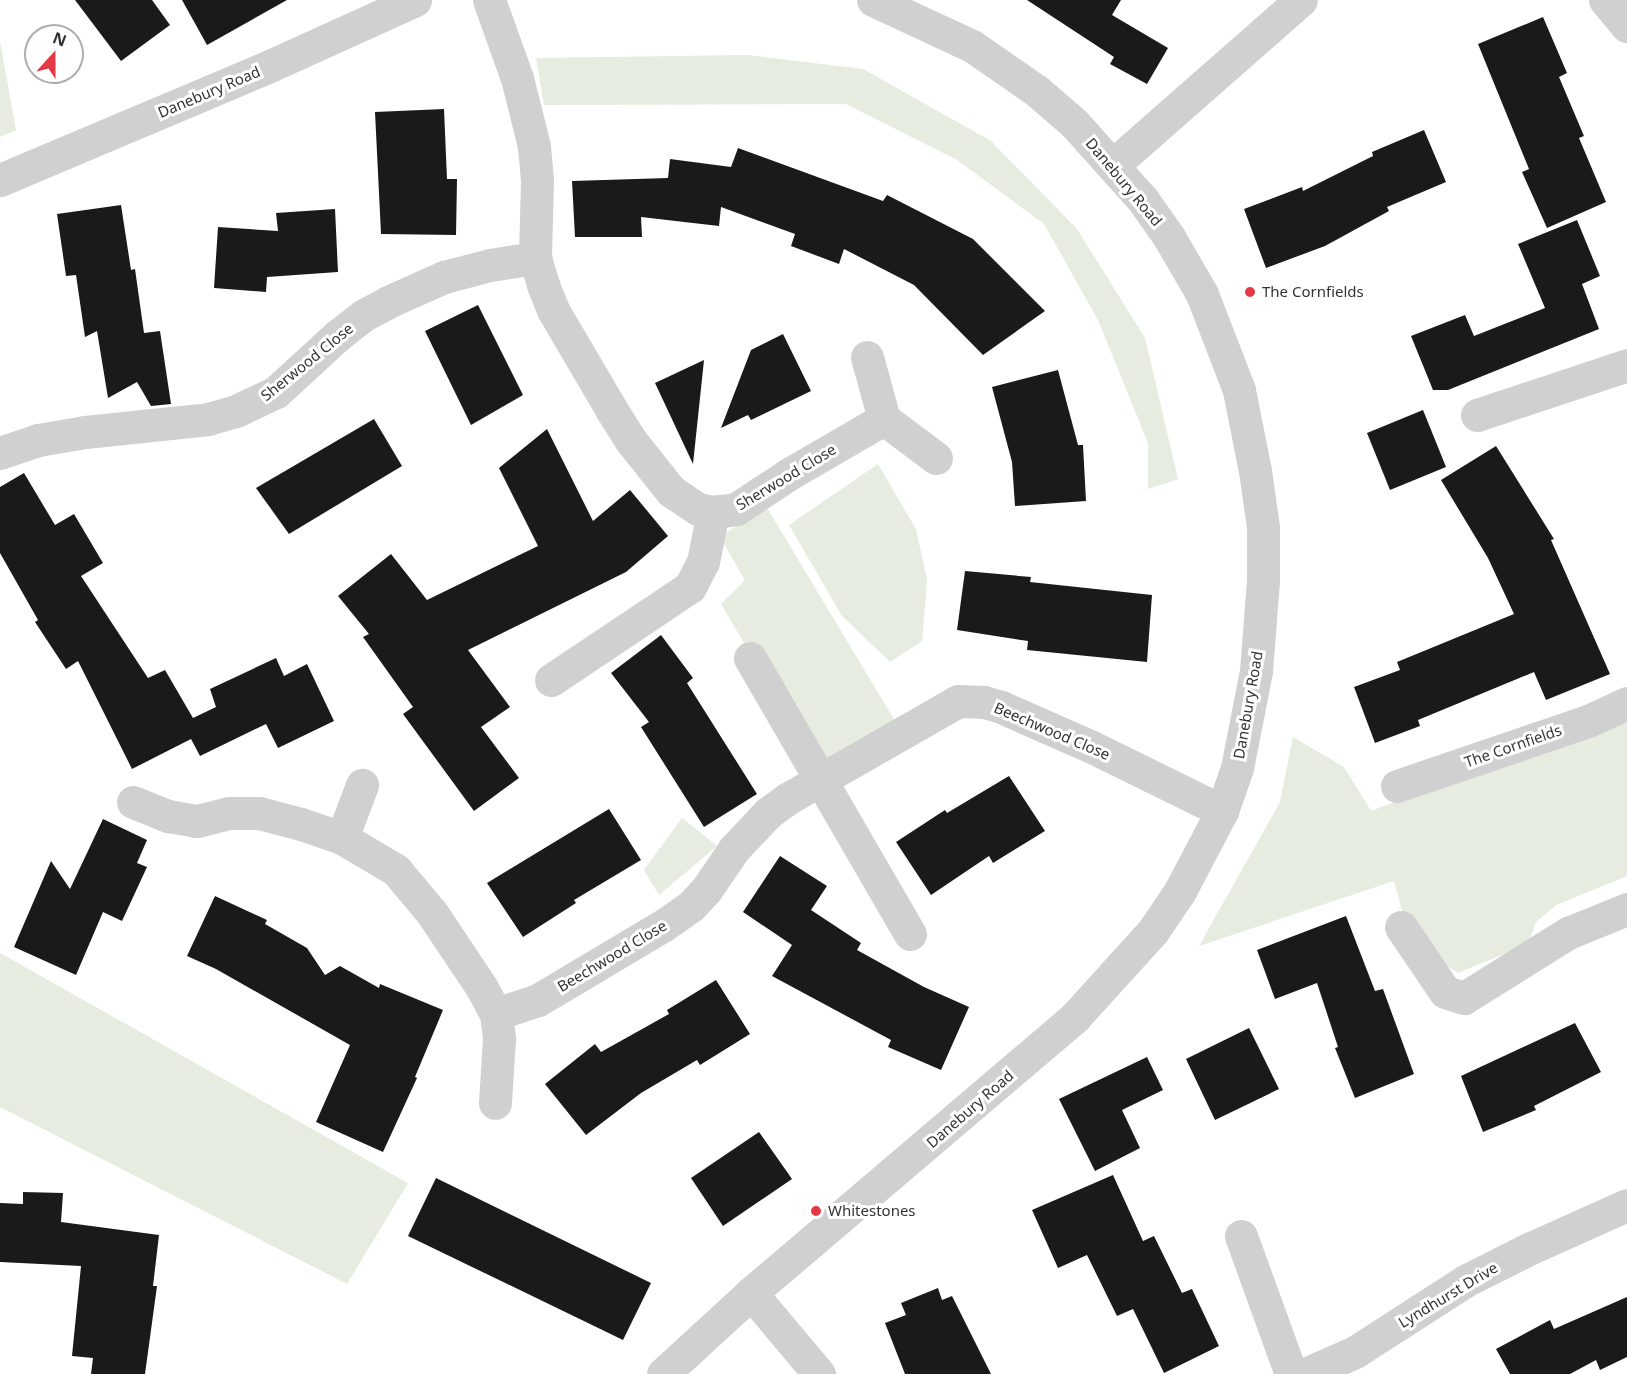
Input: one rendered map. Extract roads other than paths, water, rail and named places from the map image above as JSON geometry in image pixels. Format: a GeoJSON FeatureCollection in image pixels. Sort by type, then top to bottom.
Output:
{"type":"FeatureCollection","features":[{"type":"Feature","properties":{"kind":"street","name":"Danebury Road"},"geometry":{"type":"LineString","coordinates":[[0,180],[261,70],[415,0]]}},
{"type":"Feature","properties":{"kind":"street"},"geometry":{"type":"LineString","coordinates":[[489,0],[517,78],[534,147],[537,180],[535,258],[553,310],[632,442],[671,491],[698,509],[713,512],[704,562],[690,587],[551,680]]}},
{"type":"Feature","properties":{"kind":"street","name":"Danebury Road"},"geometry":{"type":"LineString","coordinates":[[663,1374],[751,1293],[1075,1017],[1153,930],[1180,891],[1222,811],[1237,768],[1248,724],[1260,637],[1263,527],[1239,390],[1202,294],[1169,237],[1113,165],[1074,123],[1003,66],[945,32],[873,0]]}},
{"type":"Feature","properties":{"kind":"street"},"geometry":{"type":"LineString","coordinates":[[1113,165],[1301,0]]}},
{"type":"Feature","properties":{"kind":"street"},"geometry":{"type":"LineString","coordinates":[[1605,0],[1627,26]]}},
{"type":"Feature","properties":{"kind":"street","name":"Sherwood Close"},"geometry":{"type":"LineString","coordinates":[[0,453],[38,440],[208,419],[236,411],[276,392],[337,336],[364,315],[388,302],[444,277],[489,265],[535,258]]}},
{"type":"Feature","properties":{"kind":"street"},"geometry":{"type":"LineString","coordinates":[[867,357],[885,419],[936,458]]}},
{"type":"Feature","properties":{"kind":"street"},"geometry":{"type":"LineString","coordinates":[[1477,415],[1627,365]]}},
{"type":"Feature","properties":{"kind":"street","name":"Sherwood Close"},"geometry":{"type":"LineString","coordinates":[[713,512],[736,509],[789,474],[885,419]]}},
{"type":"Feature","properties":{"kind":"street"},"geometry":{"type":"LineString","coordinates":[[750,658],[910,934]]}},
{"type":"Feature","properties":{"kind":"street","name":"Beechwood Close"},"geometry":{"type":"LineString","coordinates":[[496,1014],[538,1000],[664,926],[691,906],[706,890],[734,849],[768,813],[819,780],[958,701],[972,700],[1001,707],[1083,742],[1222,811]]}},
{"type":"Feature","properties":{"kind":"street","name":"The Cornfields"},"geometry":{"type":"LineString","coordinates":[[1397,786],[1588,721],[1627,703]]}},
{"type":"Feature","properties":{"kind":"street"},"geometry":{"type":"LineString","coordinates":[[342,838],[362,785]]}},
{"type":"Feature","properties":{"kind":"street"},"geometry":{"type":"LineString","coordinates":[[133,802],[168,816],[197,820],[229,813],[260,813],[342,838],[396,870],[414,889],[482,988],[496,1014],[499,1039],[495,1103]]}},
{"type":"Feature","properties":{"kind":"street"},"geometry":{"type":"LineString","coordinates":[[1401,927],[1445,992],[1464,998],[1568,933],[1627,909]]}},
{"type":"Feature","properties":{"kind":"street","name":"Lyndhurst Drive"},"geometry":{"type":"LineString","coordinates":[[1305,1374],[1355,1352],[1465,1281],[1627,1205]]}},
{"type":"Feature","properties":{"kind":"street"},"geometry":{"type":"LineString","coordinates":[[1241,1236],[1291,1374]]}},
{"type":"Feature","properties":{"kind":"street"},"geometry":{"type":"LineString","coordinates":[[751,1293],[819,1374]]}},
{"type":"Feature","properties":{"kind":"place","name":"The Cornfields"},"geometry":{"type":"Point","coordinates":[1250,292]}},
{"type":"Feature","properties":{"kind":"place","name":"Whitestones"},"geometry":{"type":"Point","coordinates":[816,1211]}}]}
